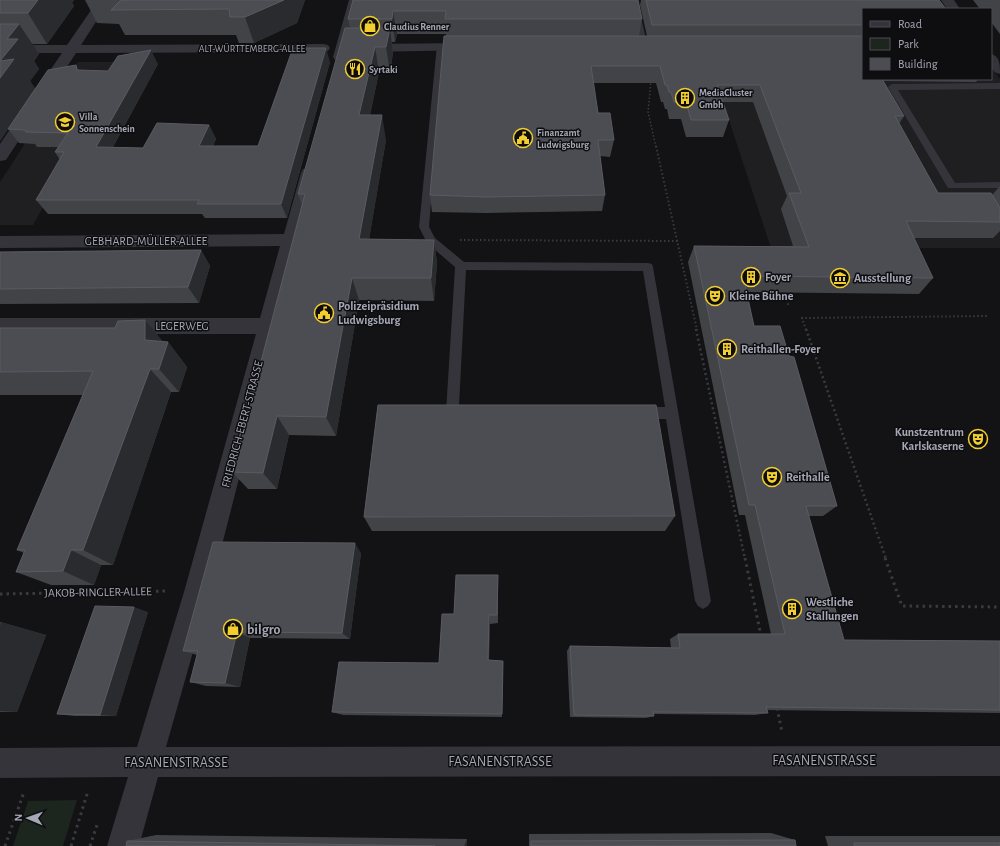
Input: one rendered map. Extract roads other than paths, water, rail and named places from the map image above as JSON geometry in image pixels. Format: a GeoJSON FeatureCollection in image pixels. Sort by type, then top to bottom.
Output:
{"type":"FeatureCollection","features":[{"type":"Feature","properties":{"kind":"street"},"geometry":{"type":"LineString","coordinates":[[0,156],[104,0]]}},
{"type":"Feature","properties":{"kind":"street"},"geometry":{"type":"LineString","coordinates":[[336,69],[355,0]]}},
{"type":"Feature","properties":{"kind":"street"},"geometry":{"type":"LineString","coordinates":[[947,0],[953,8]]}},
{"type":"Feature","properties":{"kind":"street","name":"ALT-WÜRTTEMBERG-ALLEE"},"geometry":{"type":"LineString","coordinates":[[0,49],[487,47]]}},
{"type":"Feature","properties":{"kind":"street"},"geometry":{"type":"LineString","coordinates":[[628,47],[650,47]]}},
{"type":"Feature","properties":{"kind":"street"},"geometry":{"type":"LineString","coordinates":[[992,59],[1000,70]]}},
{"type":"Feature","properties":{"kind":"street","name":"FRIEDRICH-EBERT-STRASSE"},"geometry":{"type":"LineString","coordinates":[[124,846],[197,592],[313,158]]}},
{"type":"Feature","properties":{"kind":"street","name":"GEBHARD-MÜLLER-ALLEE"},"geometry":{"type":"LineString","coordinates":[[0,242],[291,240]]}},
{"type":"Feature","properties":{"kind":"street","name":"LEGERWEG"},"geometry":{"type":"LineString","coordinates":[[0,326],[268,326]]}},
{"type":"Feature","properties":{"kind":"street","name":"FASANENSTRASSE"},"geometry":{"type":"LineString","coordinates":[[0,763],[788,760],[1000,761]]}},
{"type":"Feature","properties":{"kind":"lane"},"geometry":{"type":"LineString","coordinates":[[634,1],[650,47]]}},
{"type":"Feature","properties":{"kind":"lane"},"geometry":{"type":"LineString","coordinates":[[440,47],[424,227],[431,240],[461,266],[648,267],[702,601]]}},
{"type":"Feature","properties":{"kind":"lane"},"geometry":{"type":"LineString","coordinates":[[1000,86],[892,87],[952,186],[1000,185]]}},
{"type":"Feature","properties":{"kind":"lane"},"geometry":{"type":"LineString","coordinates":[[461,266],[452,412],[476,412]]}},
{"type":"Feature","properties":{"kind":"lane"},"geometry":{"type":"LineString","coordinates":[[625,413],[672,413]]}},
{"type":"Feature","properties":{"kind":"place","name":"Claudius Renner"},"geometry":{"type":"Point","coordinates":[370,26]}},
{"type":"Feature","properties":{"kind":"place","name":"Syrtaki"},"geometry":{"type":"Point","coordinates":[355,69]}},
{"type":"Feature","properties":{"kind":"place","name":"MediaCluster Gmbh"},"geometry":{"type":"Point","coordinates":[685,98]}},
{"type":"Feature","properties":{"kind":"place","name":"Villa Sonnenschein"},"geometry":{"type":"Point","coordinates":[65,122]}},
{"type":"Feature","properties":{"kind":"place","name":"Finanzamt Ludwigsburg"},"geometry":{"type":"Point","coordinates":[523,138]}},
{"type":"Feature","properties":{"kind":"place","name":"Foyer"},"geometry":{"type":"Point","coordinates":[751,277]}},
{"type":"Feature","properties":{"kind":"place","name":"Ausstellung"},"geometry":{"type":"Point","coordinates":[840,278]}},
{"type":"Feature","properties":{"kind":"place","name":"Kleine Bühne"},"geometry":{"type":"Point","coordinates":[715,296]}},
{"type":"Feature","properties":{"kind":"place","name":"Polizeipräsidium Ludwigsburg"},"geometry":{"type":"Point","coordinates":[324,313]}},
{"type":"Feature","properties":{"kind":"place","name":"Reithallen-Foyer"},"geometry":{"type":"Point","coordinates":[727,349]}},
{"type":"Feature","properties":{"kind":"place","name":"Kunstzentrum Karlskaserne"},"geometry":{"type":"Point","coordinates":[978,439]}},
{"type":"Feature","properties":{"kind":"place","name":"Reithalle"},"geometry":{"type":"Point","coordinates":[772,477]}},
{"type":"Feature","properties":{"kind":"place","name":"Westliche Stallungen"},"geometry":{"type":"Point","coordinates":[792,609]}},
{"type":"Feature","properties":{"kind":"place","name":"bilgro"},"geometry":{"type":"Point","coordinates":[233,629]}}]}
